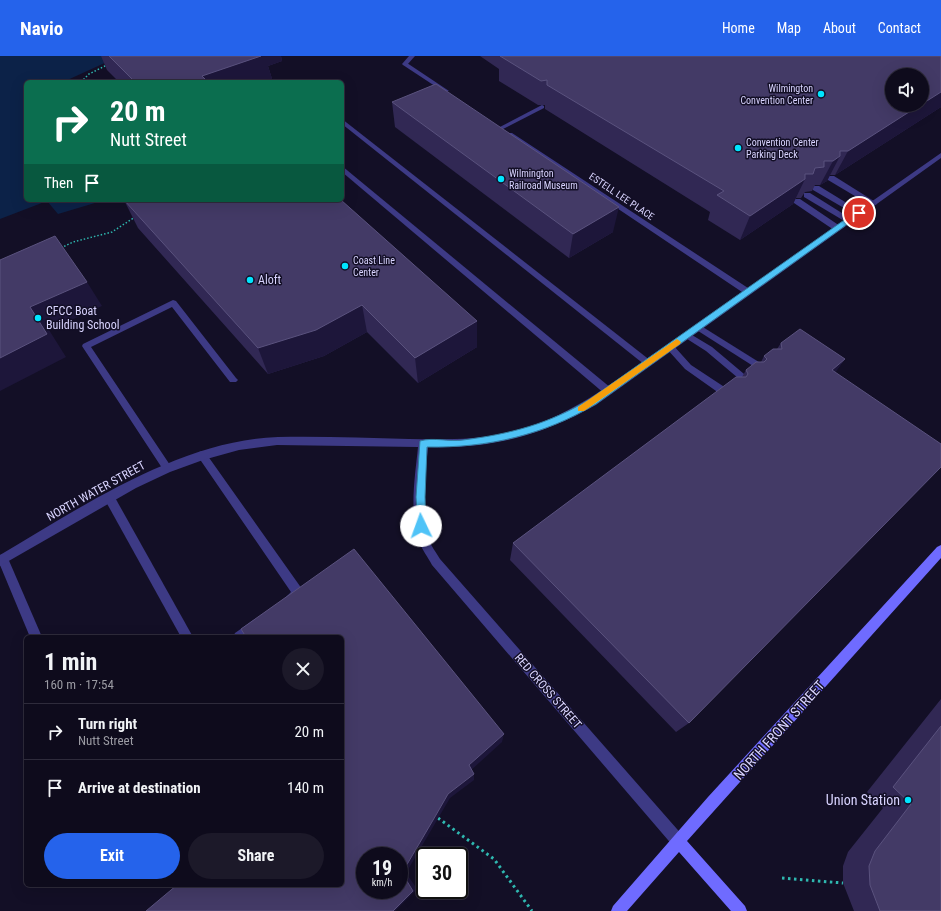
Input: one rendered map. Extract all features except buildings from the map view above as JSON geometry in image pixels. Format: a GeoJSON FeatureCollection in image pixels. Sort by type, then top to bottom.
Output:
{"type":"FeatureCollection","features":[{"type":"Feature","properties":{"kind":"main road","name":"NORTH FRONT STREET"},"geometry":{"type":"LineString","coordinates":[[618,911],[713,802],[941,550]]}},
{"type":"Feature","properties":{"kind":"main road","name":"RED CROSS STREET"},"geometry":{"type":"LineString","coordinates":[[679,842],[740,911]]}},
{"type":"Feature","properties":{"kind":"street"},"geometry":{"type":"LineString","coordinates":[[412,56],[405,64],[450,94]]}},
{"type":"Feature","properties":{"kind":"street","name":"ESTELL LEE PLACE"},"geometry":{"type":"LineString","coordinates":[[542,107],[498,126],[748,292]]}},
{"type":"Feature","properties":{"kind":"street"},"geometry":{"type":"LineString","coordinates":[[344,123],[648,363]]}},
{"type":"Feature","properties":{"kind":"street","name":"NORTH WATER STREET"},"geometry":{"type":"LineString","coordinates":[[2,560],[135,482],[202,454],[249,443],[277,441],[423,444],[477,443],[520,434],[569,416],[608,391],[688,335],[941,155]]}},
{"type":"Feature","properties":{"kind":"street"},"geometry":{"type":"LineString","coordinates":[[344,170],[608,391]]}},
{"type":"Feature","properties":{"kind":"street"},"geometry":{"type":"LineString","coordinates":[[831,178],[873,203]]}},
{"type":"Feature","properties":{"kind":"street"},"geometry":{"type":"LineString","coordinates":[[816,188],[859,213]]}},
{"type":"Feature","properties":{"kind":"street"},"geometry":{"type":"LineString","coordinates":[[807,195],[849,220]]}},
{"type":"Feature","properties":{"kind":"street"},"geometry":{"type":"LineString","coordinates":[[797,201],[837,228]]}},
{"type":"Feature","properties":{"kind":"street"},"geometry":{"type":"LineString","coordinates":[[167,468],[86,346],[173,304],[233,380]]}},
{"type":"Feature","properties":{"kind":"street"},"geometry":{"type":"LineString","coordinates":[[698,327],[764,369]]}},
{"type":"Feature","properties":{"kind":"street"},"geometry":{"type":"LineString","coordinates":[[688,335],[709,349],[747,381]]}},
{"type":"Feature","properties":{"kind":"street"},"geometry":{"type":"LineString","coordinates":[[670,347],[688,367],[730,395]]}},
{"type":"Feature","properties":{"kind":"street","name":"RED CROSS STREET"},"geometry":{"type":"LineString","coordinates":[[423,444],[420,504],[421,526],[425,541],[436,562],[679,842]]}},
{"type":"Feature","properties":{"kind":"street"},"geometry":{"type":"LineString","coordinates":[[202,454],[298,593],[280,606]]}},
{"type":"Feature","properties":{"kind":"street"},"geometry":{"type":"LineString","coordinates":[[109,497],[186,635]]}},
{"type":"Feature","properties":{"kind":"street"},"geometry":{"type":"LineString","coordinates":[[2,560],[35,635]]}},
{"type":"Feature","properties":{"kind":"street"},"geometry":{"type":"LineString","coordinates":[[241,635],[262,619]]}},
{"type":"Feature","properties":{"kind":"path"},"geometry":{"type":"LineString","coordinates":[[83,80],[88,74],[108,65]]}},
{"type":"Feature","properties":{"kind":"path"},"geometry":{"type":"LineString","coordinates":[[58,249],[73,242],[112,232],[138,215]]}},
{"type":"Feature","properties":{"kind":"path"},"geometry":{"type":"LineString","coordinates":[[438,818],[494,859],[532,911]]}},
{"type":"Feature","properties":{"kind":"path"},"geometry":{"type":"LineString","coordinates":[[782,878],[843,883]]}},
{"type":"Feature","properties":{"kind":"water"},"geometry":{"type":"Polygon","coordinates":[[[0,56],[120,56],[67,80],[24,80],[24,202],[44,202],[0,219],[0,56]]]}},
{"type":"Feature","properties":{"kind":"water"},"geometry":{"type":"Polygon","coordinates":[[[48,202],[98,202],[58,214],[48,202]]]}},
{"type":"Feature","properties":{"kind":"slow traffic"},"geometry":{"type":"LineString","coordinates":[[581,409],[677,342]]}},
{"type":"Feature","properties":{"kind":"place","name":"Wilmington Convention Center"},"geometry":{"type":"Point","coordinates":[821,94]}},
{"type":"Feature","properties":{"kind":"place","name":"Convention Center Parking Deck"},"geometry":{"type":"Point","coordinates":[738,148]}},
{"type":"Feature","properties":{"kind":"place","name":"Wilmington Railroad Museum"},"geometry":{"type":"Point","coordinates":[501,179]}},
{"type":"Feature","properties":{"kind":"place","name":"Coast Line Center"},"geometry":{"type":"Point","coordinates":[345,266]}},
{"type":"Feature","properties":{"kind":"place","name":"Aloft"},"geometry":{"type":"Point","coordinates":[250,280]}},
{"type":"Feature","properties":{"kind":"place","name":"CFCC Boat Building School"},"geometry":{"type":"Point","coordinates":[38,318]}},
{"type":"Feature","properties":{"kind":"place","name":"Union Station"},"geometry":{"type":"Point","coordinates":[908,800]}},
{"type":"Feature","properties":{"kind":"route"},"geometry":{"type":"LineString","coordinates":[[421,526],[420,497],[423,444],[459,444],[495,440],[543,427],[569,416],[593,402],[859,213]]}}]}
